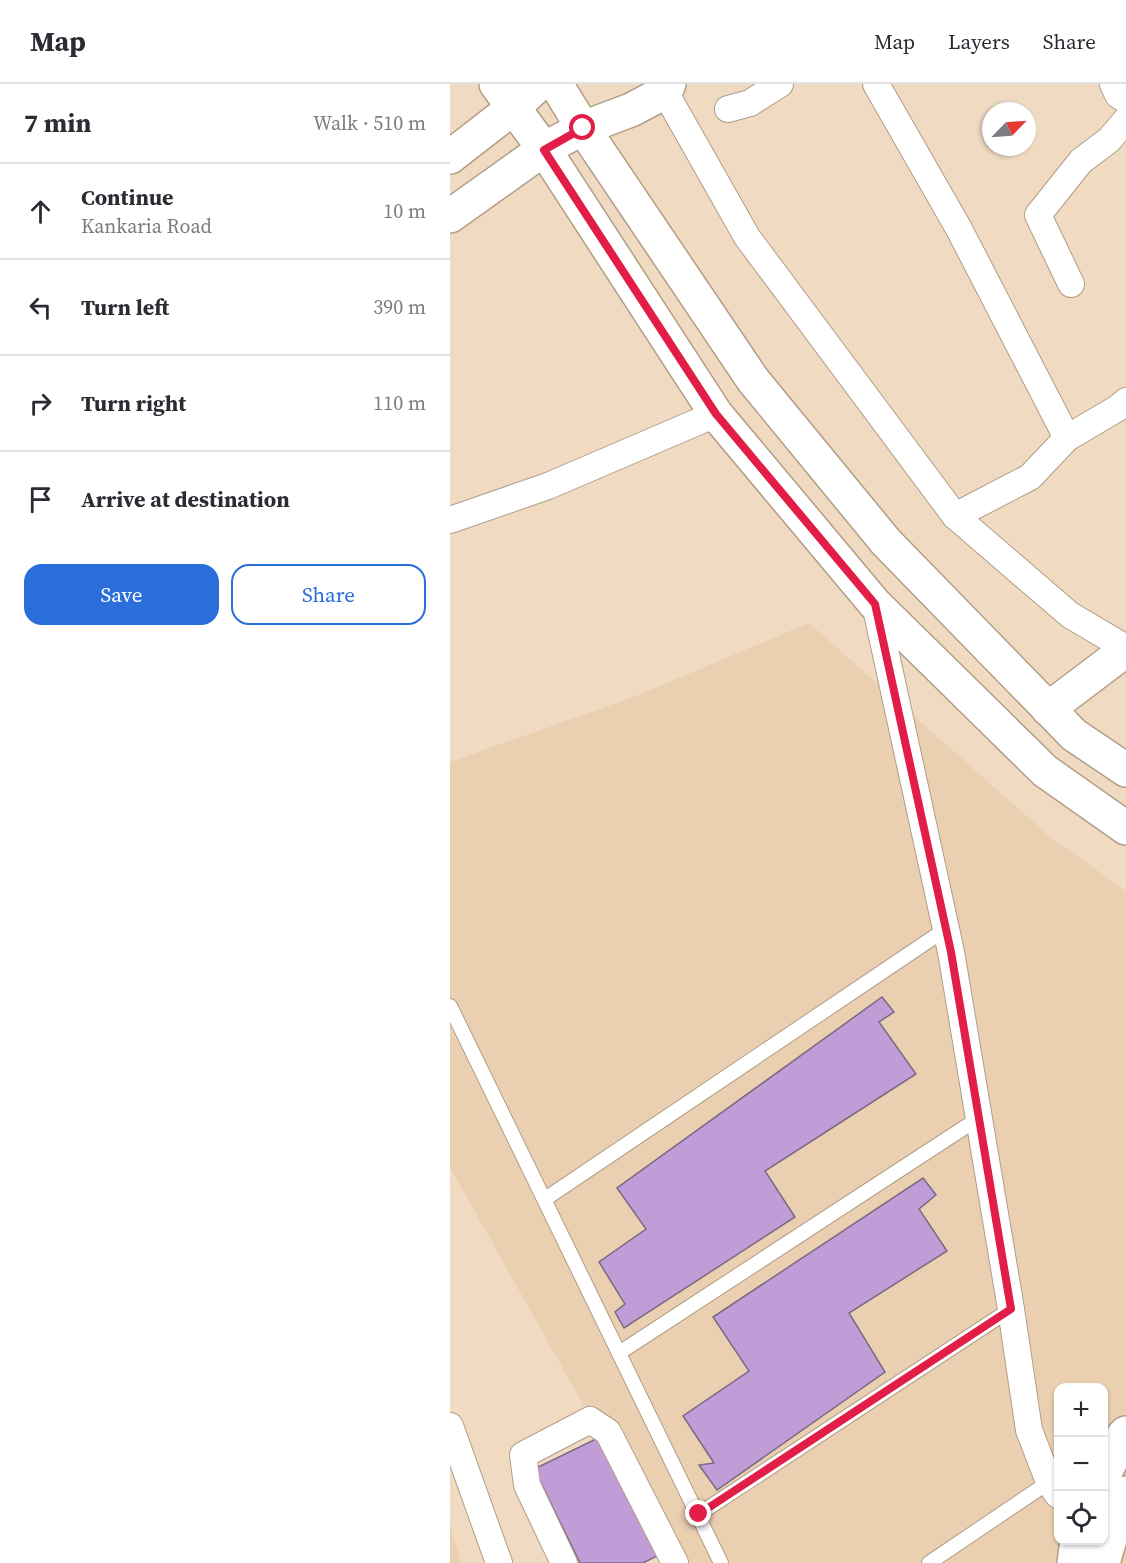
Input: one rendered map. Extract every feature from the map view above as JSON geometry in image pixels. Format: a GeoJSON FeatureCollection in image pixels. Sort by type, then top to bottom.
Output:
{"type":"FeatureCollection","features":[{"type":"Feature","properties":{"kind":"main road"},"geometry":{"type":"LineString","coordinates":[[450,157],[505,96],[539,84]]}},
{"type":"Feature","properties":{"kind":"main road"},"geometry":{"type":"LineString","coordinates":[[556,84],[583,128],[753,380],[886,542],[1074,735],[1126,770]]}},
{"type":"Feature","properties":{"kind":"main road"},"geometry":{"type":"LineString","coordinates":[[450,216],[544,150],[583,128],[631,110],[667,88]]}},
{"type":"Feature","properties":{"kind":"main road"},"geometry":{"type":"LineString","coordinates":[[505,96],[544,150],[716,414],[875,604],[1045,771],[1126,828]]}},
{"type":"Feature","properties":{"kind":"main road"},"geometry":{"type":"LineString","coordinates":[[1048,709],[1126,649]]}},
{"type":"Feature","properties":{"kind":"main road"},"geometry":{"type":"LineString","coordinates":[[1108,1466],[1126,1434]]}},
{"type":"Feature","properties":{"kind":"main road"},"geometry":{"type":"LineString","coordinates":[[1103,1563],[1109,1525],[1126,1493]]}},
{"type":"Feature","properties":{"kind":"main road"},"geometry":{"type":"LineString","coordinates":[[1074,1563],[1076,1545]]}},
{"type":"Feature","properties":{"kind":"street"},"geometry":{"type":"LineString","coordinates":[[728,109],[750,103],[780,84]]}},
{"type":"Feature","properties":{"kind":"street"},"geometry":{"type":"LineString","coordinates":[[876,84],[959,229],[1066,438]]}},
{"type":"Feature","properties":{"kind":"street"},"geometry":{"type":"LineString","coordinates":[[1113,84],[1118,95],[1126,100]]}},
{"type":"Feature","properties":{"kind":"street"},"geometry":{"type":"LineString","coordinates":[[667,88],[747,237],[955,516],[1070,615],[1126,649]]}},
{"type":"Feature","properties":{"kind":"street"},"geometry":{"type":"LineString","coordinates":[[1071,284],[1038,215],[1081,161],[1109,140],[1126,120]]}},
{"type":"Feature","properties":{"kind":"street"},"geometry":{"type":"LineString","coordinates":[[955,516],[1030,477],[1066,438],[1126,401]]}},
{"type":"Feature","properties":{"kind":"street"},"geometry":{"type":"LineString","coordinates":[[450,520],[549,486],[716,414]]}},
{"type":"Feature","properties":{"kind":"street"},"geometry":{"type":"LineString","coordinates":[[875,604],[951,952],[1029,1430],[1054,1488]]}},
{"type":"Feature","properties":{"kind":"street"},"geometry":{"type":"LineString","coordinates":[[564,1563],[527,1485],[523,1455],[590,1420],[608,1432],[669,1561]]}},
{"type":"Feature","properties":{"kind":"street"},"geometry":{"type":"LineString","coordinates":[[450,1426],[499,1563]]}},
{"type":"Feature","properties":{"kind":"lane"},"geometry":{"type":"LineString","coordinates":[[545,1199],[946,928]]}},
{"type":"Feature","properties":{"kind":"lane"},"geometry":{"type":"LineString","coordinates":[[450,1006],[722,1563]]}},
{"type":"Feature","properties":{"kind":"lane"},"geometry":{"type":"LineString","coordinates":[[619,1353],[979,1118]]}},
{"type":"Feature","properties":{"kind":"lane"},"geometry":{"type":"LineString","coordinates":[[699,1514],[1011,1309]]}},
{"type":"Feature","properties":{"kind":"lane"},"geometry":{"type":"LineString","coordinates":[[929,1563],[1054,1488]]}},
{"type":"Feature","properties":{"kind":"shaded area"},"geometry":{"type":"Polygon","coordinates":[[[809,623],[1049,836],[1126,891],[1126,1563],[672,1563],[450,1167],[450,762],[634,697],[809,623]]]}},
{"type":"Feature","properties":{"kind":"shaded area"},"geometry":{"type":"Polygon","coordinates":[[[450,1525],[461,1563],[450,1563],[450,1525]]]}},
{"type":"Feature","properties":{"kind":"building"},"geometry":{"type":"Polygon","coordinates":[[[882,997],[894,1012],[879,1022],[916,1074],[765,1171],[795,1217],[624,1328],[615,1312],[625,1304],[599,1262],[646,1229],[617,1188],[882,997]]]}},
{"type":"Feature","properties":{"kind":"building"},"geometry":{"type":"Polygon","coordinates":[[[923,1178],[936,1195],[919,1209],[947,1251],[849,1313],[885,1372],[717,1490],[699,1465],[714,1463],[683,1416],[749,1371],[713,1317],[923,1178]]]}},
{"type":"Feature","properties":{"kind":"building"},"geometry":{"type":"Polygon","coordinates":[[[598,1438],[657,1556],[643,1563],[580,1563],[534,1469],[598,1438]]]}},
{"type":"Feature","properties":{"kind":"route"},"geometry":{"type":"LineString","coordinates":[[583,128],[544,150],[716,414],[875,604],[951,952],[1011,1309],[699,1514]]}}]}
